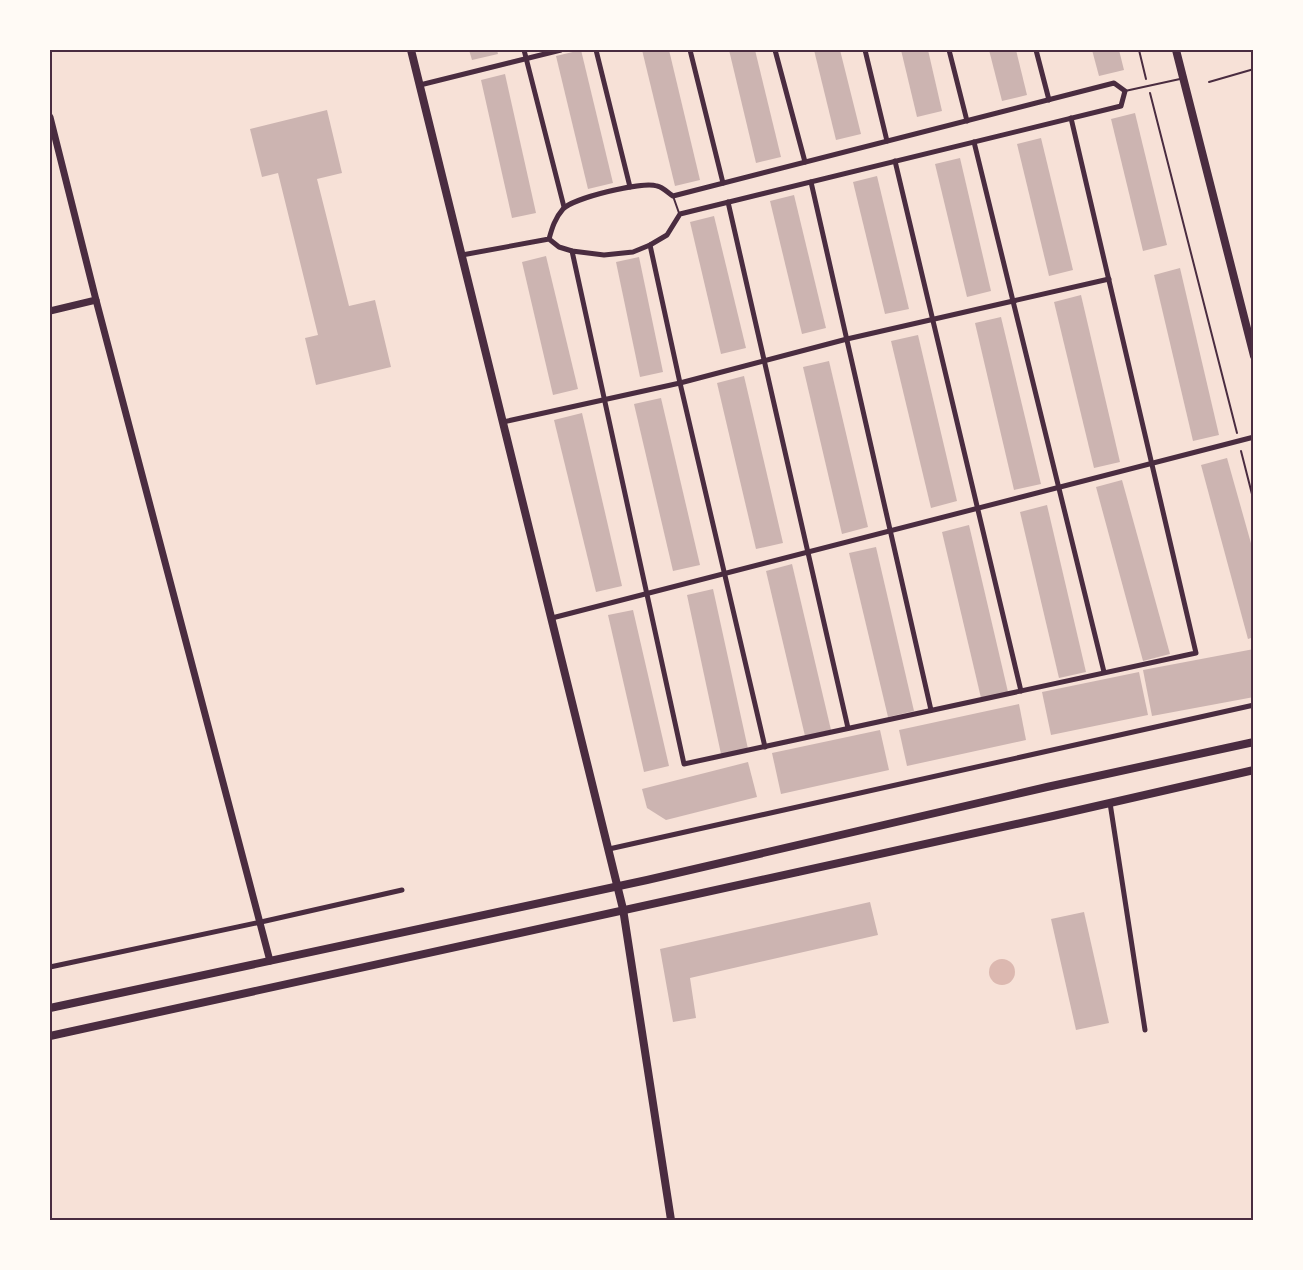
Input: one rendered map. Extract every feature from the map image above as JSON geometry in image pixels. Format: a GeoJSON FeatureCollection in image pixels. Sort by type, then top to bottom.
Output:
{"type":"FeatureCollection","features":[{"type":"Feature","properties":{"kind":"main road"},"geometry":{"type":"LineString","coordinates":[[411,50],[624,909],[671,1221]]}},
{"type":"Feature","properties":{"kind":"main road"},"geometry":{"type":"LineString","coordinates":[[1176,50],[1254,356]]}},
{"type":"Feature","properties":{"kind":"main road"},"geometry":{"type":"LineString","coordinates":[[50,1008],[618,886],[1254,742]]}},
{"type":"Feature","properties":{"kind":"main road"},"geometry":{"type":"LineString","coordinates":[[50,1036],[1254,770]]}},
{"type":"Feature","properties":{"kind":"street"},"geometry":{"type":"LineString","coordinates":[[524,50],[564,207]]}},
{"type":"Feature","properties":{"kind":"street"},"geometry":{"type":"LineString","coordinates":[[420,85],[561,50]]}},
{"type":"Feature","properties":{"kind":"street"},"geometry":{"type":"LineString","coordinates":[[596,50],[630,187]]}},
{"type":"Feature","properties":{"kind":"street"},"geometry":{"type":"LineString","coordinates":[[690,50],[723,183]]}},
{"type":"Feature","properties":{"kind":"street"},"geometry":{"type":"LineString","coordinates":[[775,50],[805,162]]}},
{"type":"Feature","properties":{"kind":"street"},"geometry":{"type":"LineString","coordinates":[[865,50],[887,141]]}},
{"type":"Feature","properties":{"kind":"street"},"geometry":{"type":"LineString","coordinates":[[949,50],[967,121]]}},
{"type":"Feature","properties":{"kind":"street"},"geometry":{"type":"LineString","coordinates":[[1036,50],[1049,100]]}},
{"type":"Feature","properties":{"kind":"street"},"geometry":{"type":"LineString","coordinates":[[462,255],[549,239],[559,247],[572,251],[604,255],[633,252],[668,235],[680,214],[1121,106],[1125,92],[1114,83],[673,196],[658,186],[640,185],[588,197],[564,207],[554,222],[549,239]]}},
{"type":"Feature","properties":{"kind":"street"},"geometry":{"type":"LineString","coordinates":[[50,117],[270,961]]}},
{"type":"Feature","properties":{"kind":"street"},"geometry":{"type":"LineString","coordinates":[[572,251],[684,764],[1196,653],[1071,118]]}},
{"type":"Feature","properties":{"kind":"street"},"geometry":{"type":"LineString","coordinates":[[974,142],[1104,672]]}},
{"type":"Feature","properties":{"kind":"street"},"geometry":{"type":"LineString","coordinates":[[895,161],[1021,691]]}},
{"type":"Feature","properties":{"kind":"street"},"geometry":{"type":"LineString","coordinates":[[812,182],[930,710]]}},
{"type":"Feature","properties":{"kind":"street"},"geometry":{"type":"LineString","coordinates":[[728,202],[848,728]]}},
{"type":"Feature","properties":{"kind":"street"},"geometry":{"type":"LineString","coordinates":[[650,245],[765,747]]}},
{"type":"Feature","properties":{"kind":"street"},"geometry":{"type":"LineString","coordinates":[[503,422],[1109,279]]}},
{"type":"Feature","properties":{"kind":"street"},"geometry":{"type":"LineString","coordinates":[[50,311],[96,300]]}},
{"type":"Feature","properties":{"kind":"street"},"geometry":{"type":"LineString","coordinates":[[552,618],[1254,437]]}},
{"type":"Feature","properties":{"kind":"street"},"geometry":{"type":"LineString","coordinates":[[609,849],[1254,705]]}},
{"type":"Feature","properties":{"kind":"street"},"geometry":{"type":"LineString","coordinates":[[1110,803],[1145,1030]]}},
{"type":"Feature","properties":{"kind":"street"},"geometry":{"type":"LineString","coordinates":[[50,967],[402,890]]}},
{"type":"Feature","properties":{"kind":"lane"},"geometry":{"type":"LineString","coordinates":[[1125,92],[1183,79]]}},
{"type":"Feature","properties":{"kind":"lane"},"geometry":{"type":"LineString","coordinates":[[673,196],[680,214]]}},
{"type":"Feature","properties":{"kind":"path"},"geometry":{"type":"LineString","coordinates":[[1139,50],[1254,502]]}},
{"type":"Feature","properties":{"kind":"path"},"geometry":{"type":"LineString","coordinates":[[1209,82],[1254,69]]}},
{"type":"Feature","properties":{"kind":"shaded area"},"geometry":{"type":"Polygon","coordinates":[[[1002,959],[1012,962],[1015,972],[1012,982],[1002,985],[992,982],[989,972],[992,962],[1002,959]]]}},
{"type":"Feature","properties":{"kind":"building"},"geometry":{"type":"Polygon","coordinates":[[[469,50],[497,50],[498,54],[472,60],[469,50]]]}},
{"type":"Feature","properties":{"kind":"building"},"geometry":{"type":"Polygon","coordinates":[[[581,50],[613,183],[588,189],[556,56],[581,50]]]}},
{"type":"Feature","properties":{"kind":"building"},"geometry":{"type":"Polygon","coordinates":[[[642,50],[669,50],[700,180],[675,186],[642,50]]]}},
{"type":"Feature","properties":{"kind":"building"},"geometry":{"type":"Polygon","coordinates":[[[729,50],[755,50],[781,157],[756,163],[729,50]]]}},
{"type":"Feature","properties":{"kind":"building"},"geometry":{"type":"Polygon","coordinates":[[[814,50],[840,50],[861,134],[836,140],[814,50]]]}},
{"type":"Feature","properties":{"kind":"building"},"geometry":{"type":"Polygon","coordinates":[[[901,50],[928,50],[942,111],[917,117],[901,50]]]}},
{"type":"Feature","properties":{"kind":"building"},"geometry":{"type":"Polygon","coordinates":[[[989,50],[1016,50],[1027,95],[1002,101],[989,50]]]}},
{"type":"Feature","properties":{"kind":"building"},"geometry":{"type":"Polygon","coordinates":[[[1092,50],[1119,50],[1124,70],[1099,76],[1092,50]]]}},
{"type":"Feature","properties":{"kind":"building"},"geometry":{"type":"Polygon","coordinates":[[[505,74],[536,213],[512,218],[481,80],[505,74]]]}},
{"type":"Feature","properties":{"kind":"building"},"geometry":{"type":"Polygon","coordinates":[[[327,110],[342,173],[317,179],[349,306],[375,300],[391,367],[316,385],[305,338],[318,335],[278,173],[262,177],[250,129],[327,110]]]}},
{"type":"Feature","properties":{"kind":"building"},"geometry":{"type":"Polygon","coordinates":[[[1135,113],[1167,245],[1143,251],[1111,119],[1135,113]]]}},
{"type":"Feature","properties":{"kind":"building"},"geometry":{"type":"Polygon","coordinates":[[[1041,138],[1073,270],[1049,276],[1017,144],[1041,138]]]}},
{"type":"Feature","properties":{"kind":"building"},"geometry":{"type":"Polygon","coordinates":[[[960,158],[991,291],[967,297],[935,164],[960,158]]]}},
{"type":"Feature","properties":{"kind":"building"},"geometry":{"type":"Polygon","coordinates":[[[877,176],[909,309],[885,314],[853,182],[877,176]]]}},
{"type":"Feature","properties":{"kind":"building"},"geometry":{"type":"Polygon","coordinates":[[[794,195],[826,328],[802,334],[770,201],[794,195]]]}},
{"type":"Feature","properties":{"kind":"building"},"geometry":{"type":"Polygon","coordinates":[[[714,216],[746,348],[721,354],[690,222],[714,216]]]}},
{"type":"Feature","properties":{"kind":"building"},"geometry":{"type":"Polygon","coordinates":[[[546,256],[578,389],[553,395],[522,262],[546,256]]]}},
{"type":"Feature","properties":{"kind":"building"},"geometry":{"type":"Polygon","coordinates":[[[639,257],[663,372],[640,377],[616,262],[639,257]]]}},
{"type":"Feature","properties":{"kind":"building"},"geometry":{"type":"Polygon","coordinates":[[[1180,268],[1219,435],[1193,441],[1154,275],[1180,268]]]}},
{"type":"Feature","properties":{"kind":"building"},"geometry":{"type":"Polygon","coordinates":[[[1081,295],[1120,462],[1094,468],[1054,302],[1081,295]]]}},
{"type":"Feature","properties":{"kind":"building"},"geometry":{"type":"Polygon","coordinates":[[[1001,317],[1041,484],[1014,490],[975,323],[1001,317]]]}},
{"type":"Feature","properties":{"kind":"building"},"geometry":{"type":"Polygon","coordinates":[[[918,335],[957,501],[931,508],[891,341],[918,335]]]}},
{"type":"Feature","properties":{"kind":"building"},"geometry":{"type":"Polygon","coordinates":[[[829,361],[868,527],[842,534],[803,367],[829,361]]]}},
{"type":"Feature","properties":{"kind":"building"},"geometry":{"type":"Polygon","coordinates":[[[744,376],[783,543],[756,549],[717,383],[744,376]]]}},
{"type":"Feature","properties":{"kind":"building"},"geometry":{"type":"Polygon","coordinates":[[[661,398],[700,565],[673,571],[634,404],[661,398]]]}},
{"type":"Feature","properties":{"kind":"building"},"geometry":{"type":"Polygon","coordinates":[[[582,413],[622,586],[596,592],[554,420],[582,413]]]}},
{"type":"Feature","properties":{"kind":"building"},"geometry":{"type":"Polygon","coordinates":[[[1227,458],[1254,554],[1254,637],[1248,639],[1201,465],[1227,458]]]}},
{"type":"Feature","properties":{"kind":"building"},"geometry":{"type":"Polygon","coordinates":[[[1122,480],[1170,654],[1143,661],[1096,487],[1122,480]]]}},
{"type":"Feature","properties":{"kind":"building"},"geometry":{"type":"Polygon","coordinates":[[[1047,505],[1086,672],[1059,678],[1020,512],[1047,505]]]}},
{"type":"Feature","properties":{"kind":"building"},"geometry":{"type":"Polygon","coordinates":[[[969,525],[1008,692],[981,698],[942,532],[969,525]]]}},
{"type":"Feature","properties":{"kind":"building"},"geometry":{"type":"Polygon","coordinates":[[[876,547],[914,711],[888,717],[849,553],[876,547]]]}},
{"type":"Feature","properties":{"kind":"building"},"geometry":{"type":"Polygon","coordinates":[[[792,564],[831,730],[805,736],[766,571],[792,564]]]}},
{"type":"Feature","properties":{"kind":"building"},"geometry":{"type":"Polygon","coordinates":[[[713,589],[748,749],[721,754],[687,595],[713,589]]]}},
{"type":"Feature","properties":{"kind":"building"},"geometry":{"type":"Polygon","coordinates":[[[633,610],[669,766],[644,772],[608,615],[633,610]]]}},
{"type":"Feature","properties":{"kind":"building"},"geometry":{"type":"Polygon","coordinates":[[[1254,649],[1254,697],[1152,716],[1143,670],[1254,649]]]}},
{"type":"Feature","properties":{"kind":"building"},"geometry":{"type":"Polygon","coordinates":[[[1139,672],[1148,715],[1051,735],[1042,692],[1139,672]]]}},
{"type":"Feature","properties":{"kind":"building"},"geometry":{"type":"Polygon","coordinates":[[[1019,704],[1026,740],[907,766],[899,730],[1019,704]]]}},
{"type":"Feature","properties":{"kind":"building"},"geometry":{"type":"Polygon","coordinates":[[[880,730],[889,770],[781,794],[772,753],[880,730]]]}},
{"type":"Feature","properties":{"kind":"building"},"geometry":{"type":"Polygon","coordinates":[[[748,762],[757,797],[666,820],[647,808],[642,789],[748,762]]]}},
{"type":"Feature","properties":{"kind":"building"},"geometry":{"type":"Polygon","coordinates":[[[870,902],[878,935],[690,978],[696,1018],[673,1022],[660,949],[870,902]]]}},
{"type":"Feature","properties":{"kind":"building"},"geometry":{"type":"Polygon","coordinates":[[[1084,912],[1109,1023],[1076,1030],[1051,919],[1084,912]]]}}]}
